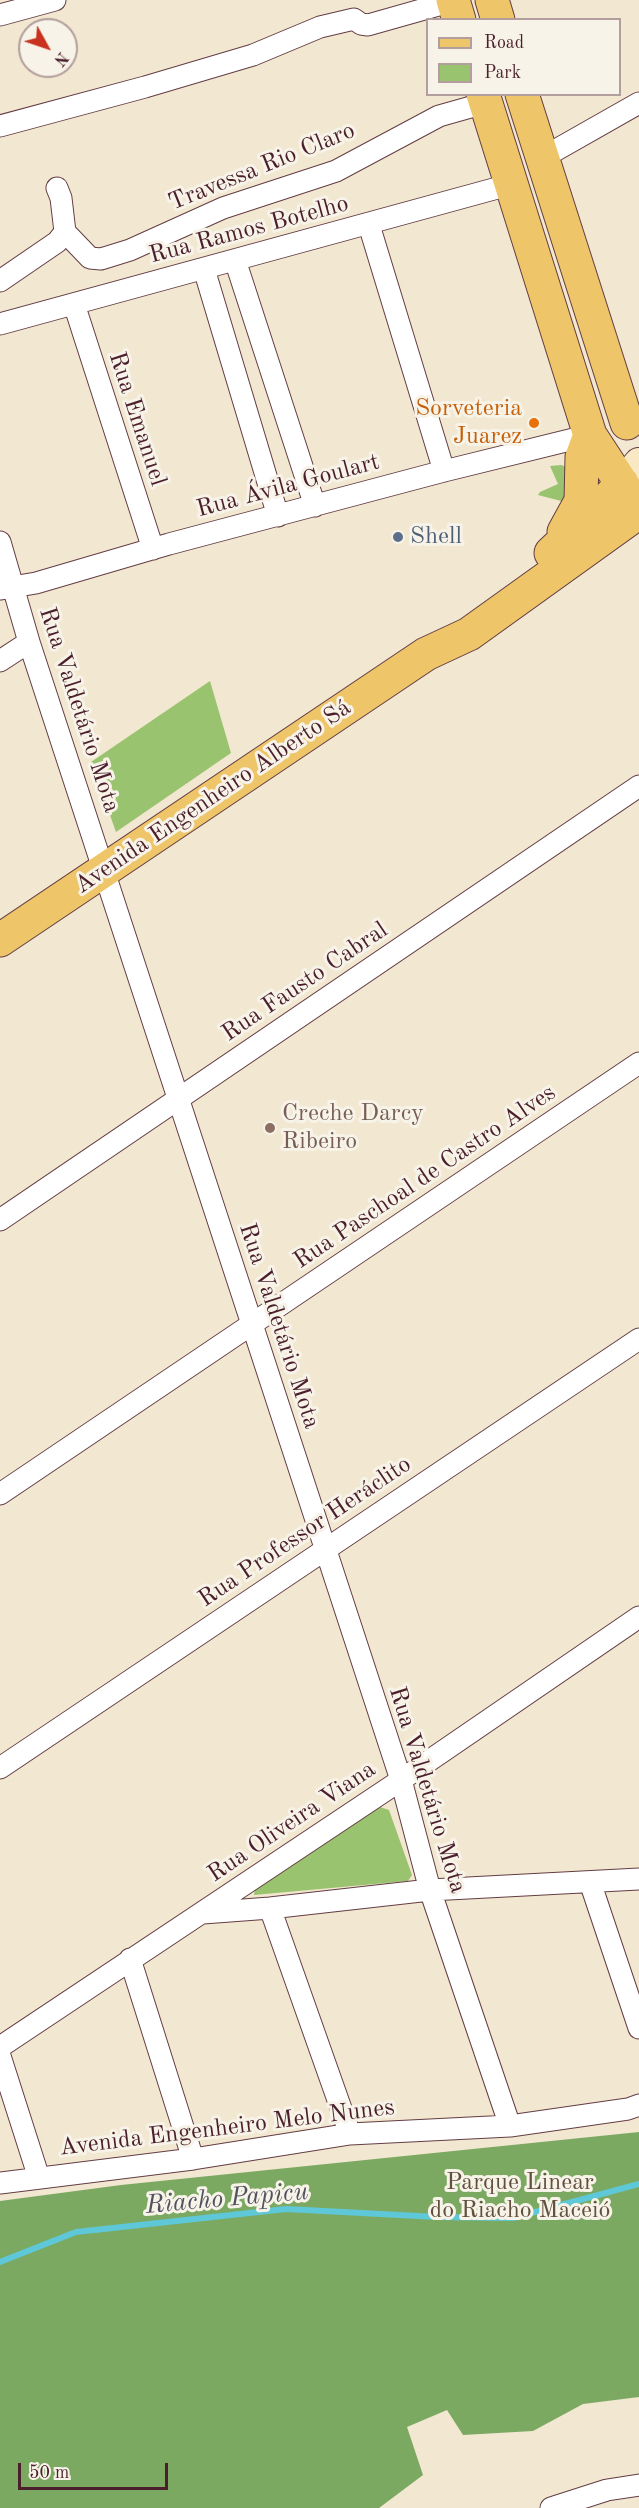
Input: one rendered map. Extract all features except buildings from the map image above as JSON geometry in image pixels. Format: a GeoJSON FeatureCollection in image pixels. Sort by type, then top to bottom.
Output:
{"type":"FeatureCollection","features":[{"type":"Feature","properties":{"kind":"main road"},"geometry":{"type":"LineString","coordinates":[[492,0],[497,18]]}},
{"type":"Feature","properties":{"kind":"main road"},"geometry":{"type":"LineString","coordinates":[[523,96],[632,415],[590,435],[582,457],[581,501],[569,527],[542,561]]}},
{"type":"Feature","properties":{"kind":"main road"},"geometry":{"type":"LineString","coordinates":[[484,99],[590,435],[630,473],[639,511]]}},
{"type":"Feature","properties":{"kind":"main road","name":"Avenida Engenheiro Alberto Sá"},"geometry":{"type":"LineString","coordinates":[[426,654],[461,619],[525,576],[542,561],[602,506],[630,473]]}},
{"type":"Feature","properties":{"kind":"main road","name":"Avenida Engenheiro Alberto Sá"},"geometry":{"type":"LineString","coordinates":[[0,940],[426,654],[469,634],[639,511]]}},
{"type":"Feature","properties":{"kind":"street"},"geometry":{"type":"LineString","coordinates":[[0,15],[55,0]]}},
{"type":"Feature","properties":{"kind":"street"},"geometry":{"type":"LineString","coordinates":[[0,126],[254,55],[320,27],[354,19],[361,24],[368,25],[455,7]]}},
{"type":"Feature","properties":{"kind":"street","name":"Travessa Rio Claro"},"geometry":{"type":"LineString","coordinates":[[65,232],[90,258],[101,259],[130,250],[223,208],[336,171],[439,116],[484,99]]}},
{"type":"Feature","properties":{"kind":"street"},"geometry":{"type":"LineString","coordinates":[[542,158],[639,103]]}},
{"type":"Feature","properties":{"kind":"street","name":"Rua Ramos Botelho"},"geometry":{"type":"LineString","coordinates":[[0,324],[369,225],[512,184]]}},
{"type":"Feature","properties":{"kind":"street"},"geometry":{"type":"LineString","coordinates":[[0,281],[57,242],[65,232],[61,198],[57,188]]}},
{"type":"Feature","properties":{"kind":"street"},"geometry":{"type":"LineString","coordinates":[[369,225],[444,471]]}},
{"type":"Feature","properties":{"kind":"street"},"geometry":{"type":"LineString","coordinates":[[235,260],[315,506]]}},
{"type":"Feature","properties":{"kind":"street"},"geometry":{"type":"LineString","coordinates":[[204,269],[278,516]]}},
{"type":"Feature","properties":{"kind":"street","name":"Rua Emanuel"},"geometry":{"type":"LineString","coordinates":[[74,304],[153,549]]}},
{"type":"Feature","properties":{"kind":"street","name":"Rua Ávila Goulart"},"geometry":{"type":"LineString","coordinates":[[7,588],[444,471],[590,435]]}},
{"type":"Feature","properties":{"kind":"street","name":"Rua Valdetário Mota"},"geometry":{"type":"LineString","coordinates":[[0,542],[7,588],[29,642],[401,1780],[430,1890],[510,2126]]}},
{"type":"Feature","properties":{"kind":"street"},"geometry":{"type":"LineString","coordinates":[[0,661],[29,642]]}},
{"type":"Feature","properties":{"kind":"street","name":"Rua Fausto Cabral"},"geometry":{"type":"LineString","coordinates":[[0,1220],[639,786]]}},
{"type":"Feature","properties":{"kind":"street","name":"Rua Paschoal de Castro Alves"},"geometry":{"type":"LineString","coordinates":[[0,1494],[639,1063]]}},
{"type":"Feature","properties":{"kind":"street","name":"Rua Professor Heráclito"},"geometry":{"type":"LineString","coordinates":[[0,1768],[639,1339]]}},
{"type":"Feature","properties":{"kind":"street","name":"Rua Oliveira Viana"},"geometry":{"type":"LineString","coordinates":[[0,2047],[401,1780],[639,1617]]}},
{"type":"Feature","properties":{"kind":"street"},"geometry":{"type":"LineString","coordinates":[[201,1913],[270,1908],[430,1890],[639,1879]]}},
{"type":"Feature","properties":{"kind":"street"},"geometry":{"type":"LineString","coordinates":[[590,1882],[639,2028]]}},
{"type":"Feature","properties":{"kind":"street"},"geometry":{"type":"LineString","coordinates":[[270,1908],[350,2134]]}},
{"type":"Feature","properties":{"kind":"street"},"geometry":{"type":"LineString","coordinates":[[130,1959],[194,2159]]}},
{"type":"Feature","properties":{"kind":"street"},"geometry":{"type":"LineString","coordinates":[[0,2056],[39,2178]]}},
{"type":"Feature","properties":{"kind":"street","name":"Avenida Engenheiro Melo Nunes"},"geometry":{"type":"LineString","coordinates":[[0,2183],[194,2159],[350,2134],[510,2126],[628,2109],[639,2105]]}},
{"type":"Feature","properties":{"kind":"street"},"geometry":{"type":"LineString","coordinates":[[551,2508],[606,2490],[639,2485]]}},
{"type":"Feature","properties":{"kind":"green space"},"geometry":{"type":"Polygon","coordinates":[[[550,466],[567,467],[565,502],[538,495],[558,484],[550,466]]]}},
{"type":"Feature","properties":{"kind":"green space"},"geometry":{"type":"Polygon","coordinates":[[[210,681],[231,753],[116,832],[91,762],[210,681]]]}},
{"type":"Feature","properties":{"kind":"green space"},"geometry":{"type":"Polygon","coordinates":[[[380,1807],[389,1810],[412,1875],[408,1881],[254,1895],[255,1888],[380,1807]]]}},
{"type":"Feature","properties":{"kind":"green space","name":"Parque Linear do Riacho Maceió"},"geometry":{"type":"Polygon","coordinates":[[[639,2132],[639,2397],[583,2404],[533,2431],[463,2435],[447,2410],[407,2427],[423,2475],[379,2508],[0,2508],[0,2201],[121,2185],[639,2132]]]}},
{"type":"Feature","properties":{"kind":"waterway","name":"Riacho Papicu"},"geometry":{"type":"LineString","coordinates":[[0,2262],[76,2232],[286,2209],[437,2217],[513,2218],[639,2184]]}},
{"type":"Feature","properties":{"kind":"place","name":"Sorveteria Juarez"},"geometry":{"type":"Point","coordinates":[534,423]}},
{"type":"Feature","properties":{"kind":"place","name":"Shell"},"geometry":{"type":"Point","coordinates":[398,537]}},
{"type":"Feature","properties":{"kind":"place","name":"Creche Darcy Ribeiro"},"geometry":{"type":"Point","coordinates":[270,1128]}}]}
